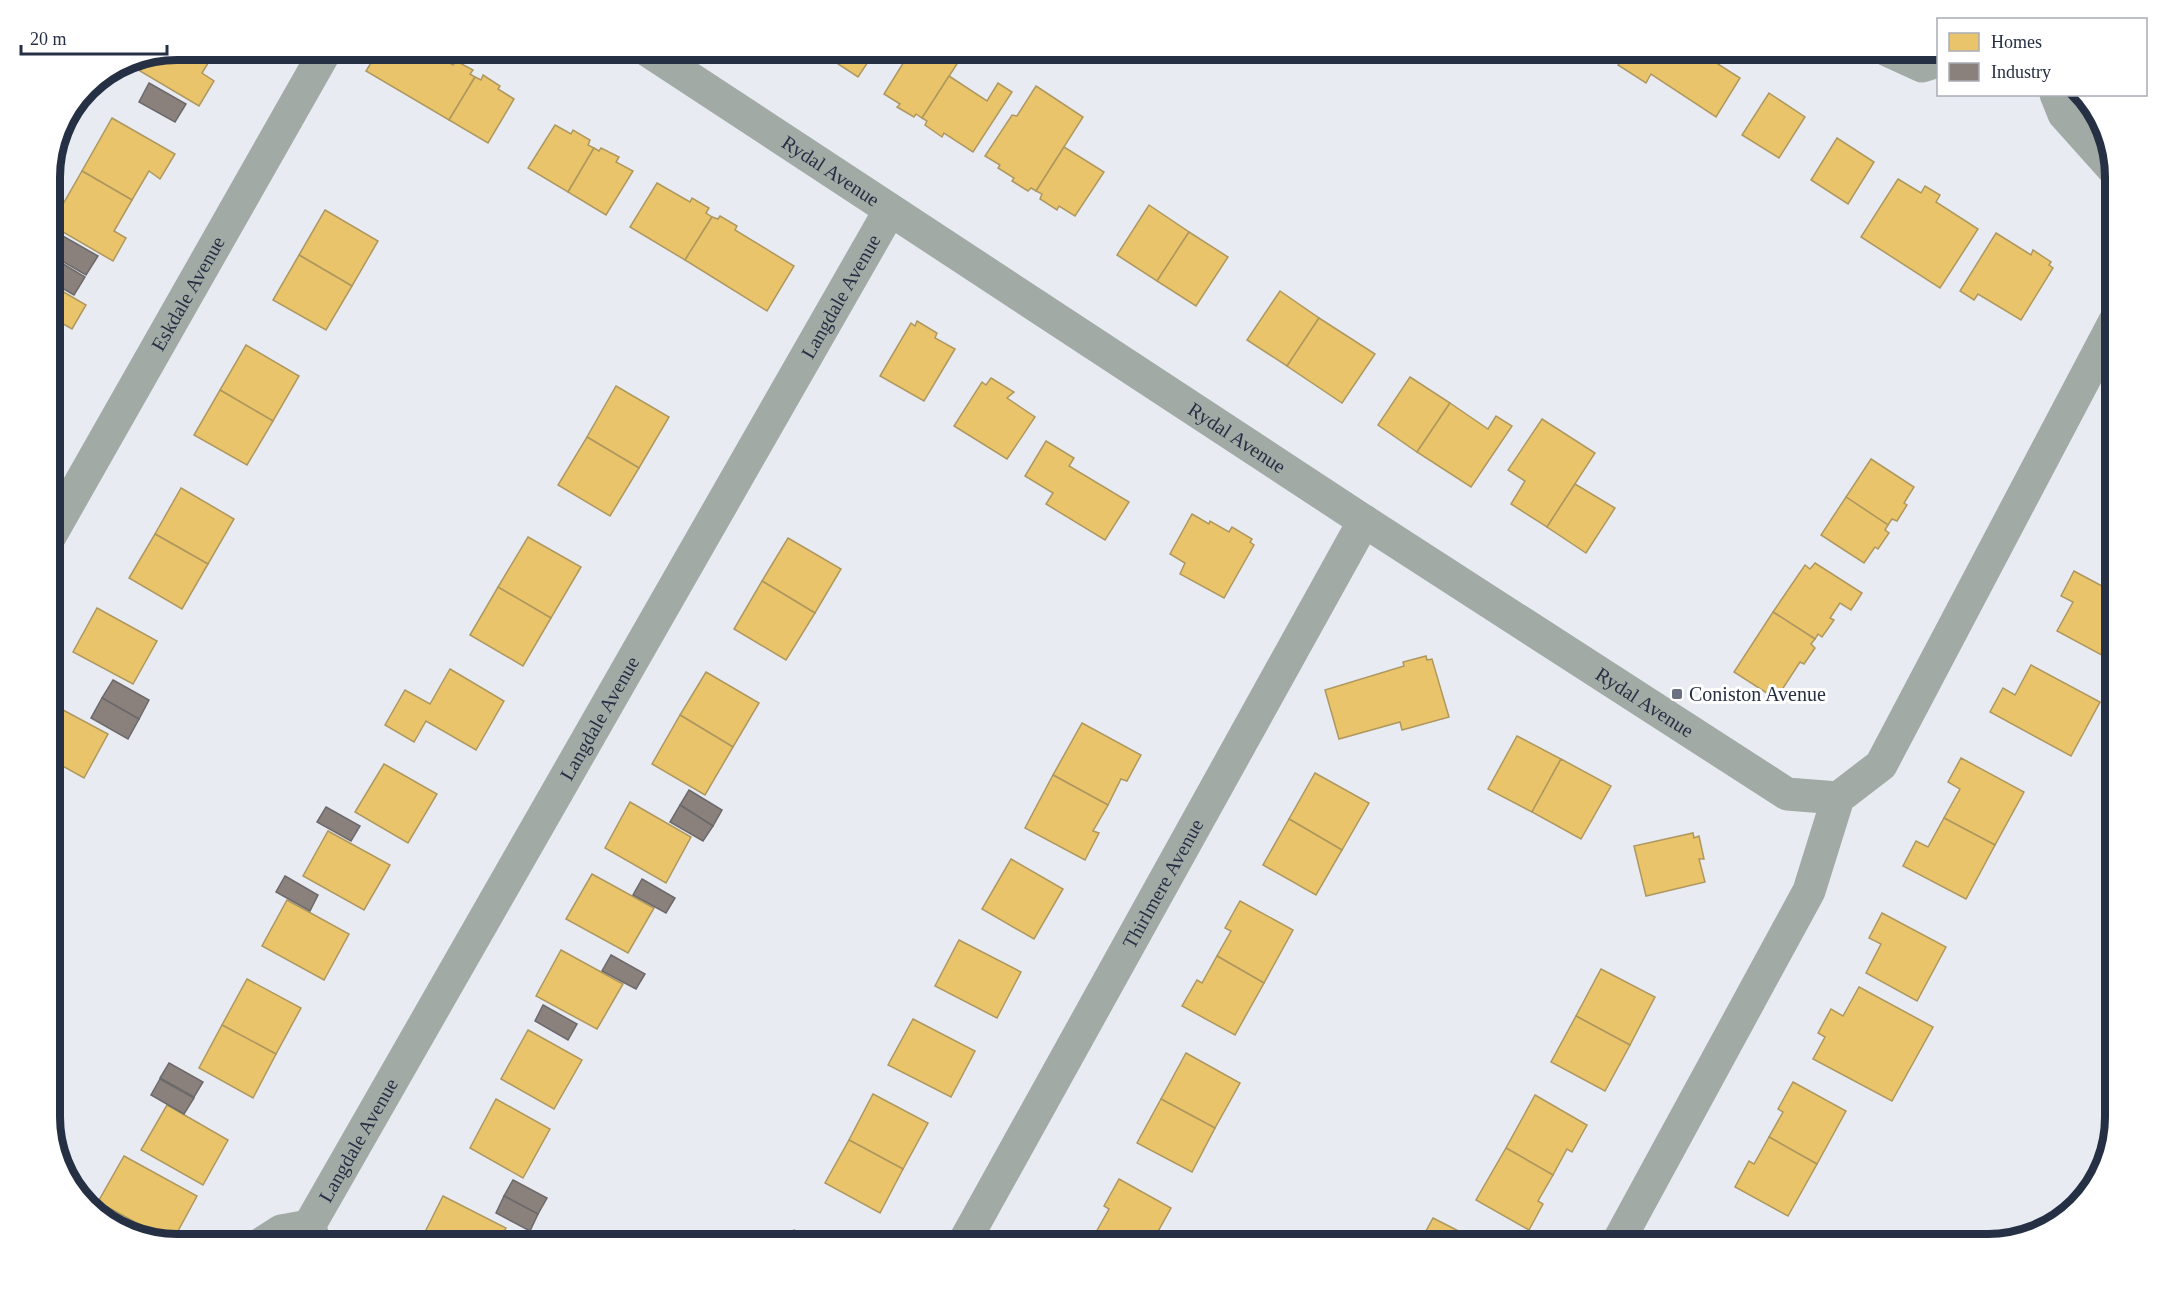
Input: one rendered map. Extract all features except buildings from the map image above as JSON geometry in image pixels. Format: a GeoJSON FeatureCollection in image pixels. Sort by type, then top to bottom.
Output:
{"type":"FeatureCollection","features":[{"type":"Feature","properties":{"kind":"street","name":"Eskdale Avenue"},"geometry":{"type":"LineString","coordinates":[[60,518],[320,60]]}},
{"type":"Feature","properties":{"kind":"street","name":"Rydal Avenue"},"geometry":{"type":"LineString","coordinates":[[662,60],[1364,521],[1787,794],[1838,798]]}},
{"type":"Feature","properties":{"kind":"street"},"geometry":{"type":"LineString","coordinates":[[1909,60],[1922,66],[1937,61]]}},
{"type":"Feature","properties":{"kind":"street"},"geometry":{"type":"LineString","coordinates":[[2057,96],[2064,114],[2104,158]]}},
{"type":"Feature","properties":{"kind":"street","name":"Langdale Avenue"},"geometry":{"type":"LineString","coordinates":[[313,1234],[890,210]]}},
{"type":"Feature","properties":{"kind":"street"},"geometry":{"type":"LineString","coordinates":[[1623,1234],[1809,891],[1838,798],[1881,765],[2105,340]]}},
{"type":"Feature","properties":{"kind":"street","name":"Thirlmere Avenue"},"geometry":{"type":"LineString","coordinates":[[969,1234],[1364,521]]}},
{"type":"Feature","properties":{"kind":"street","name":"Langdale Avenue"},"geometry":{"type":"LineString","coordinates":[[276,1234],[281,1230],[306,1234]]}},
{"type":"Feature","properties":{"kind":"place","name":"Coniston Avenue"},"geometry":{"type":"Point","coordinates":[1677,694]}}]}
